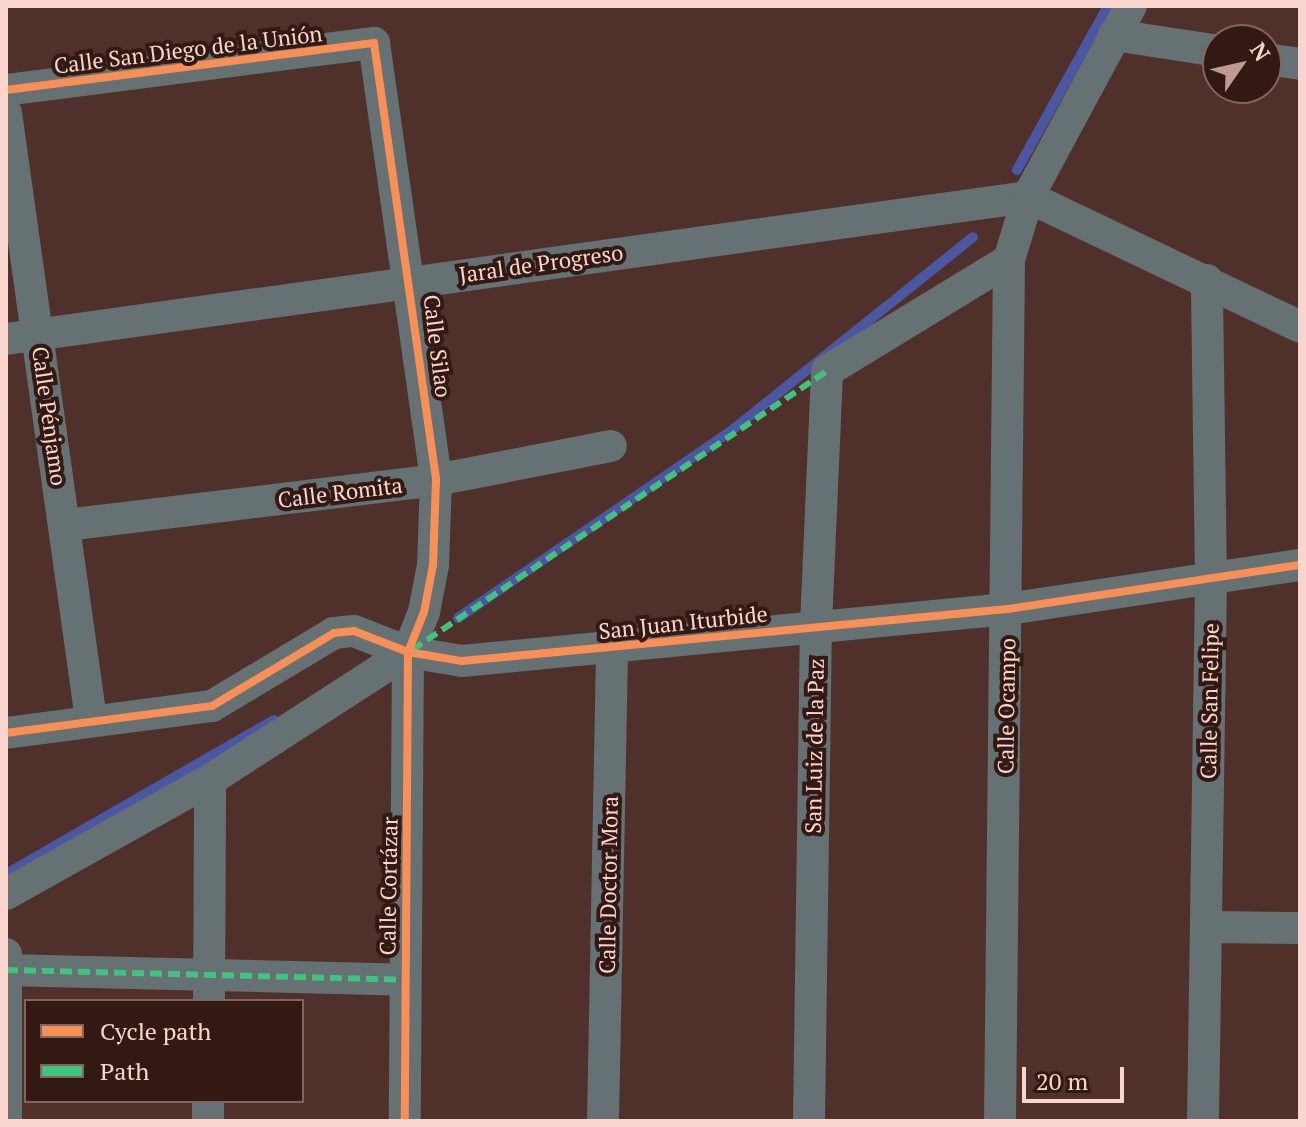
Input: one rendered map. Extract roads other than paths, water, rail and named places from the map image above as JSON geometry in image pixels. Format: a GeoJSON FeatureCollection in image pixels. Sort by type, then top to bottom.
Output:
{"type":"FeatureCollection","features":[{"type":"Feature","properties":{"kind":"street","name":"Calle Ocampo"},"geometry":{"type":"LineString","coordinates":[[1000,1121],[1008,609],[1009,260],[1028,197],[1131,6]]}},
{"type":"Feature","properties":{"kind":"street"},"geometry":{"type":"LineString","coordinates":[[1114,35],[1202,49]]}},
{"type":"Feature","properties":{"kind":"street","name":"Calle San Diego de la Unión"},"geometry":{"type":"LineString","coordinates":[[6,90],[374,43]]}},
{"type":"Feature","properties":{"kind":"street","name":"Calle Silao"},"geometry":{"type":"LineString","coordinates":[[374,43],[411,280],[436,480],[433,565],[424,612],[408,652]]}},
{"type":"Feature","properties":{"kind":"street","name":"Calle Pénjamo"},"geometry":{"type":"LineString","coordinates":[[6,113],[91,719]]}},
{"type":"Feature","properties":{"kind":"street"},"geometry":{"type":"LineString","coordinates":[[1028,197],[1300,327]]}},
{"type":"Feature","properties":{"kind":"street","name":"Jaral de Progreso"},"geometry":{"type":"LineString","coordinates":[[6,339],[411,280],[1028,197]]}},
{"type":"Feature","properties":{"kind":"street","name":"San Luiz de la Paz"},"geometry":{"type":"LineString","coordinates":[[809,1121],[816,625],[827,371],[1009,260]]}},
{"type":"Feature","properties":{"kind":"street","name":"Calle San Felipe"},"geometry":{"type":"LineString","coordinates":[[1203,1121],[1211,579],[1207,280]]}},
{"type":"Feature","properties":{"kind":"street","name":"Calle Romita"},"geometry":{"type":"LineString","coordinates":[[66,525],[436,480],[611,446]]}},
{"type":"Feature","properties":{"kind":"street","name":"San Juan Iturbide"},"geometry":{"type":"LineString","coordinates":[[6,733],[91,719],[212,706],[334,633],[368,635],[408,652],[462,661],[1008,609],[1300,565]]}},
{"type":"Feature","properties":{"kind":"street","name":"Calle Doctor Mora"},"geometry":{"type":"LineString","coordinates":[[603,1121],[612,649]]}},
{"type":"Feature","properties":{"kind":"street"},"geometry":{"type":"LineString","coordinates":[[6,894],[210,780],[408,652]]}},
{"type":"Feature","properties":{"kind":"street","name":"Calle Cortázar"},"geometry":{"type":"LineString","coordinates":[[405,1121],[408,652]]}},
{"type":"Feature","properties":{"kind":"street"},"geometry":{"type":"LineString","coordinates":[[209,989],[210,780]]}},
{"type":"Feature","properties":{"kind":"street"},"geometry":{"type":"LineString","coordinates":[[1206,927],[1300,928]]}},
{"type":"Feature","properties":{"kind":"street"},"geometry":{"type":"LineString","coordinates":[[6,1121],[6,965],[209,989],[405,980]]}},
{"type":"Feature","properties":{"kind":"waterway"},"geometry":{"type":"LineString","coordinates":[[1017,170],[1108,6]]}},
{"type":"Feature","properties":{"kind":"waterway"},"geometry":{"type":"LineString","coordinates":[[458,618],[731,431],[973,237]]}},
{"type":"Feature","properties":{"kind":"waterway"},"geometry":{"type":"LineString","coordinates":[[6,874],[274,720]]}}]}
